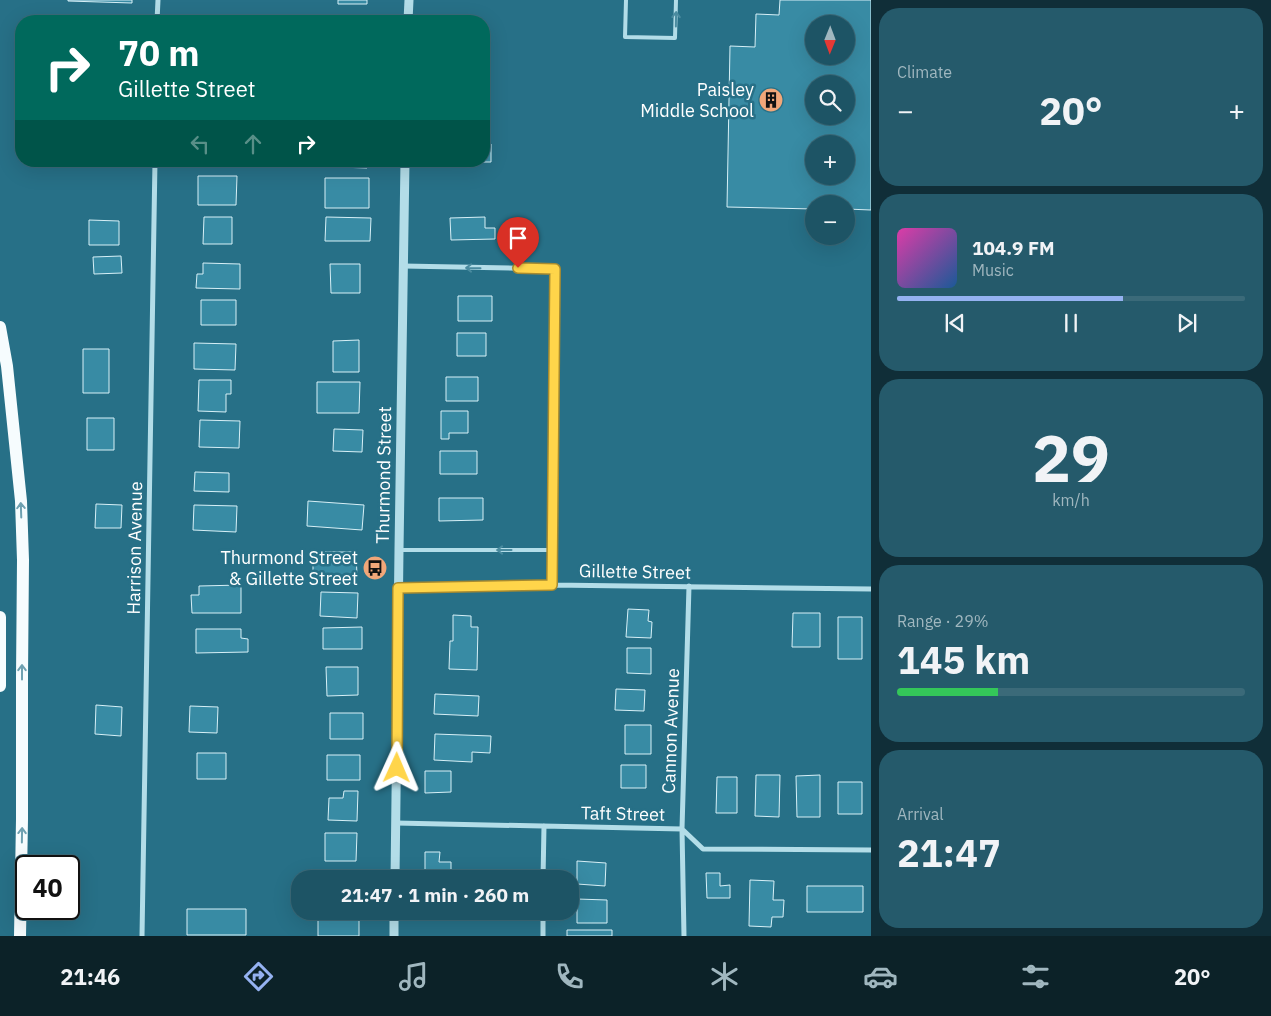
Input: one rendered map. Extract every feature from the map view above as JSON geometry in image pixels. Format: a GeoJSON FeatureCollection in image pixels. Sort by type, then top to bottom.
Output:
{"type":"FeatureCollection","features":[{"type":"Feature","properties":{"kind":"main road"},"geometry":{"type":"LineString","coordinates":[[0,327],[7,366],[21,501],[23,560],[20,936]]}},
{"type":"Feature","properties":{"kind":"main road"},"geometry":{"type":"LineString","coordinates":[[0,617],[0,686]]}},
{"type":"Feature","properties":{"kind":"street"},"geometry":{"type":"LineString","coordinates":[[157,15],[158,0]]}},
{"type":"Feature","properties":{"kind":"street"},"geometry":{"type":"LineString","coordinates":[[408,15],[409,0]]}},
{"type":"Feature","properties":{"kind":"street","name":"Harrison Avenue"},"geometry":{"type":"LineString","coordinates":[[142,936],[155,167]]}},
{"type":"Feature","properties":{"kind":"street","name":"Thurmond Street"},"geometry":{"type":"LineString","coordinates":[[395,870],[405,167]]}},
{"type":"Feature","properties":{"kind":"street"},"geometry":{"type":"LineString","coordinates":[[403,266],[555,269],[552,585]]}},
{"type":"Feature","properties":{"kind":"street","name":"Gillette Street"},"geometry":{"type":"LineString","coordinates":[[398,588],[552,585],[871,589]]}},
{"type":"Feature","properties":{"kind":"street","name":"Cannon Avenue"},"geometry":{"type":"LineString","coordinates":[[684,936],[682,829],[689,586]]}},
{"type":"Feature","properties":{"kind":"street","name":"Taft Street"},"geometry":{"type":"LineString","coordinates":[[396,823],[682,829],[703,849],[871,850]]}},
{"type":"Feature","properties":{"kind":"street"},"geometry":{"type":"LineString","coordinates":[[543,870],[544,826]]}},
{"type":"Feature","properties":{"kind":"street"},"geometry":{"type":"LineString","coordinates":[[394,920],[394,936]]}},
{"type":"Feature","properties":{"kind":"street"},"geometry":{"type":"LineString","coordinates":[[543,920],[543,936]]}},
{"type":"Feature","properties":{"kind":"lane"},"geometry":{"type":"LineString","coordinates":[[626,0],[625,37],[675,38],[676,0]]}},
{"type":"Feature","properties":{"kind":"lane"},"geometry":{"type":"LineString","coordinates":[[399,550],[553,550]]}},
{"type":"Feature","properties":{"kind":"building"},"geometry":{"type":"Polygon","coordinates":[[[132,0],[132,3],[68,1],[132,0]]]}},
{"type":"Feature","properties":{"kind":"building"},"geometry":{"type":"Polygon","coordinates":[[[338,0],[367,0],[367,4],[338,4],[338,0]]]}},
{"type":"Feature","properties":{"kind":"building","name":"Paisley Middle School"},"geometry":{"type":"Polygon","coordinates":[[[780,0],[871,0],[871,210],[855,209],[855,195],[805,195],[805,209],[727,207],[730,46],[755,47],[756,14],[779,15],[780,0]]]}},
{"type":"Feature","properties":{"kind":"building"},"geometry":{"type":"Polygon","coordinates":[[[490,144],[491,144],[490,162],[490,144]]]}},
{"type":"Feature","properties":{"kind":"building"},"geometry":{"type":"Polygon","coordinates":[[[198,176],[237,176],[236,205],[198,205],[198,176]]]}},
{"type":"Feature","properties":{"kind":"building"},"geometry":{"type":"Polygon","coordinates":[[[325,178],[369,178],[369,208],[325,208],[325,178]]]}},
{"type":"Feature","properties":{"kind":"building"},"geometry":{"type":"Polygon","coordinates":[[[204,217],[232,217],[232,244],[203,244],[204,217]]]}},
{"type":"Feature","properties":{"kind":"building"},"geometry":{"type":"Polygon","coordinates":[[[326,217],[371,218],[370,241],[325,241],[326,217]]]}},
{"type":"Feature","properties":{"kind":"building"},"geometry":{"type":"Polygon","coordinates":[[[485,217],[485,228],[495,228],[495,239],[451,240],[450,218],[485,217]]]}},
{"type":"Feature","properties":{"kind":"building"},"geometry":{"type":"Polygon","coordinates":[[[89,220],[119,221],[119,245],[89,245],[89,220]]]}},
{"type":"Feature","properties":{"kind":"building"},"geometry":{"type":"Polygon","coordinates":[[[121,256],[122,273],[94,274],[93,257],[121,256]]]}},
{"type":"Feature","properties":{"kind":"building"},"geometry":{"type":"Polygon","coordinates":[[[203,263],[240,264],[240,289],[196,288],[197,274],[203,274],[203,263]]]}},
{"type":"Feature","properties":{"kind":"building"},"geometry":{"type":"Polygon","coordinates":[[[330,264],[360,264],[360,293],[331,293],[330,264]]]}},
{"type":"Feature","properties":{"kind":"building"},"geometry":{"type":"Polygon","coordinates":[[[458,296],[492,296],[492,321],[458,321],[458,296]]]}},
{"type":"Feature","properties":{"kind":"building"},"geometry":{"type":"Polygon","coordinates":[[[201,300],[236,300],[236,325],[201,325],[201,300]]]}},
{"type":"Feature","properties":{"kind":"building"},"geometry":{"type":"Polygon","coordinates":[[[457,333],[486,333],[486,356],[457,356],[457,333]]]}},
{"type":"Feature","properties":{"kind":"building"},"geometry":{"type":"Polygon","coordinates":[[[359,340],[359,372],[333,372],[333,341],[359,340]]]}},
{"type":"Feature","properties":{"kind":"building"},"geometry":{"type":"Polygon","coordinates":[[[194,343],[236,344],[235,370],[194,369],[194,343]]]}},
{"type":"Feature","properties":{"kind":"building"},"geometry":{"type":"Polygon","coordinates":[[[83,349],[109,349],[109,393],[83,393],[83,349]]]}},
{"type":"Feature","properties":{"kind":"building"},"geometry":{"type":"Polygon","coordinates":[[[446,377],[478,377],[478,401],[446,401],[446,377]]]}},
{"type":"Feature","properties":{"kind":"building"},"geometry":{"type":"Polygon","coordinates":[[[199,380],[231,380],[231,394],[226,394],[226,412],[198,411],[199,380]]]}},
{"type":"Feature","properties":{"kind":"building"},"geometry":{"type":"Polygon","coordinates":[[[317,382],[360,382],[359,413],[317,413],[317,382]]]}},
{"type":"Feature","properties":{"kind":"building"},"geometry":{"type":"Polygon","coordinates":[[[441,411],[468,411],[468,433],[449,433],[449,439],[441,439],[441,411]]]}},
{"type":"Feature","properties":{"kind":"building"},"geometry":{"type":"Polygon","coordinates":[[[87,418],[114,418],[114,450],[87,450],[87,418]]]}},
{"type":"Feature","properties":{"kind":"building"},"geometry":{"type":"Polygon","coordinates":[[[200,420],[240,421],[239,448],[199,447],[200,420]]]}},
{"type":"Feature","properties":{"kind":"building"},"geometry":{"type":"Polygon","coordinates":[[[334,429],[363,430],[362,452],[333,451],[334,429]]]}},
{"type":"Feature","properties":{"kind":"building"},"geometry":{"type":"Polygon","coordinates":[[[440,451],[477,451],[477,474],[440,474],[440,451]]]}},
{"type":"Feature","properties":{"kind":"building"},"geometry":{"type":"Polygon","coordinates":[[[195,472],[229,473],[229,492],[194,491],[195,472]]]}},
{"type":"Feature","properties":{"kind":"building"},"geometry":{"type":"Polygon","coordinates":[[[439,498],[483,498],[483,520],[439,521],[439,498]]]}},
{"type":"Feature","properties":{"kind":"building"},"geometry":{"type":"Polygon","coordinates":[[[308,501],[364,505],[362,530],[307,526],[308,501]]]}},
{"type":"Feature","properties":{"kind":"building"},"geometry":{"type":"Polygon","coordinates":[[[96,504],[122,505],[121,528],[95,528],[96,504]]]}},
{"type":"Feature","properties":{"kind":"building"},"geometry":{"type":"Polygon","coordinates":[[[194,505],[237,506],[236,532],[193,530],[194,505]]]}},
{"type":"Feature","properties":{"kind":"building"},"geometry":{"type":"Polygon","coordinates":[[[313,552],[356,552],[357,576],[313,576],[313,552]]]}},
{"type":"Feature","properties":{"kind":"building"},"geometry":{"type":"Polygon","coordinates":[[[241,585],[241,613],[192,613],[191,595],[199,595],[199,586],[241,585]]]}},
{"type":"Feature","properties":{"kind":"building"},"geometry":{"type":"Polygon","coordinates":[[[321,592],[358,593],[357,618],[320,616],[321,592]]]}},
{"type":"Feature","properties":{"kind":"building"},"geometry":{"type":"Polygon","coordinates":[[[628,609],[649,610],[648,621],[652,622],[651,638],[626,637],[628,609]]]}},
{"type":"Feature","properties":{"kind":"building"},"geometry":{"type":"Polygon","coordinates":[[[793,613],[820,613],[820,647],[792,647],[793,613]]]}},
{"type":"Feature","properties":{"kind":"building"},"geometry":{"type":"Polygon","coordinates":[[[453,615],[471,616],[471,627],[478,627],[477,670],[449,669],[450,641],[453,641],[453,615]]]}},
{"type":"Feature","properties":{"kind":"building"},"geometry":{"type":"Polygon","coordinates":[[[838,617],[862,617],[862,659],[838,659],[838,617]]]}},
{"type":"Feature","properties":{"kind":"building"},"geometry":{"type":"Polygon","coordinates":[[[362,627],[362,649],[323,649],[323,628],[362,627]]]}},
{"type":"Feature","properties":{"kind":"building"},"geometry":{"type":"Polygon","coordinates":[[[196,629],[241,629],[241,638],[248,639],[248,652],[196,653],[196,629]]]}},
{"type":"Feature","properties":{"kind":"building"},"geometry":{"type":"Polygon","coordinates":[[[627,648],[651,648],[651,674],[627,673],[627,648]]]}},
{"type":"Feature","properties":{"kind":"building"},"geometry":{"type":"Polygon","coordinates":[[[326,667],[358,667],[358,695],[327,696],[326,667]]]}},
{"type":"Feature","properties":{"kind":"building"},"geometry":{"type":"Polygon","coordinates":[[[616,689],[645,690],[644,711],[615,710],[616,689]]]}},
{"type":"Feature","properties":{"kind":"building"},"geometry":{"type":"Polygon","coordinates":[[[435,694],[479,696],[478,716],[434,714],[435,694]]]}},
{"type":"Feature","properties":{"kind":"building"},"geometry":{"type":"Polygon","coordinates":[[[96,705],[122,707],[121,736],[95,734],[96,705]]]}},
{"type":"Feature","properties":{"kind":"building"},"geometry":{"type":"Polygon","coordinates":[[[190,706],[218,707],[217,733],[189,732],[190,706]]]}},
{"type":"Feature","properties":{"kind":"building"},"geometry":{"type":"Polygon","coordinates":[[[330,713],[363,713],[363,739],[330,739],[330,713]]]}},
{"type":"Feature","properties":{"kind":"building"},"geometry":{"type":"Polygon","coordinates":[[[625,725],[651,725],[651,754],[625,754],[625,725]]]}},
{"type":"Feature","properties":{"kind":"building"},"geometry":{"type":"Polygon","coordinates":[[[435,734],[491,736],[490,753],[472,752],[472,762],[434,760],[435,734]]]}},
{"type":"Feature","properties":{"kind":"building"},"geometry":{"type":"Polygon","coordinates":[[[197,753],[226,753],[226,779],[197,779],[197,753]]]}},
{"type":"Feature","properties":{"kind":"building"},"geometry":{"type":"Polygon","coordinates":[[[327,755],[360,755],[360,780],[327,780],[327,755]]]}},
{"type":"Feature","properties":{"kind":"building"},"geometry":{"type":"Polygon","coordinates":[[[621,765],[646,765],[646,788],[621,788],[621,765]]]}},
{"type":"Feature","properties":{"kind":"building"},"geometry":{"type":"Polygon","coordinates":[[[425,771],[451,771],[451,792],[425,793],[425,771]]]}},
{"type":"Feature","properties":{"kind":"building"},"geometry":{"type":"Polygon","coordinates":[[[756,775],[780,775],[779,817],[755,816],[756,775]]]}},
{"type":"Feature","properties":{"kind":"building"},"geometry":{"type":"Polygon","coordinates":[[[820,775],[820,817],[797,817],[796,776],[820,775]]]}},
{"type":"Feature","properties":{"kind":"building"},"geometry":{"type":"Polygon","coordinates":[[[717,777],[737,777],[737,813],[716,813],[717,777]]]}},
{"type":"Feature","properties":{"kind":"building"},"geometry":{"type":"Polygon","coordinates":[[[838,782],[862,782],[862,814],[838,814],[838,782]]]}},
{"type":"Feature","properties":{"kind":"building"},"geometry":{"type":"Polygon","coordinates":[[[344,791],[358,791],[357,821],[328,820],[329,798],[343,798],[344,791]]]}},
{"type":"Feature","properties":{"kind":"building"},"geometry":{"type":"Polygon","coordinates":[[[325,833],[357,833],[356,861],[325,861],[325,833]]]}},
{"type":"Feature","properties":{"kind":"building"},"geometry":{"type":"Polygon","coordinates":[[[425,852],[440,852],[439,862],[451,862],[451,870],[425,870],[425,852]]]}},
{"type":"Feature","properties":{"kind":"building"},"geometry":{"type":"Polygon","coordinates":[[[577,861],[606,863],[605,886],[579,884],[579,870],[577,870],[577,861]]]}},
{"type":"Feature","properties":{"kind":"building"},"geometry":{"type":"Polygon","coordinates":[[[706,873],[720,873],[720,886],[730,885],[730,898],[707,898],[706,873]]]}},
{"type":"Feature","properties":{"kind":"building"},"geometry":{"type":"Polygon","coordinates":[[[750,880],[774,881],[773,900],[784,900],[783,917],[772,917],[771,927],[749,926],[750,880]]]}},
{"type":"Feature","properties":{"kind":"building"},"geometry":{"type":"Polygon","coordinates":[[[807,886],[863,886],[863,912],[807,912],[807,886]]]}},
{"type":"Feature","properties":{"kind":"building"},"geometry":{"type":"Polygon","coordinates":[[[579,899],[607,900],[607,923],[577,923],[577,920],[579,920],[579,899]]]}},
{"type":"Feature","properties":{"kind":"building"},"geometry":{"type":"Polygon","coordinates":[[[187,909],[246,909],[246,935],[187,935],[187,909]]]}},
{"type":"Feature","properties":{"kind":"building"},"geometry":{"type":"Polygon","coordinates":[[[318,920],[359,920],[359,936],[318,936],[318,920]]]}},
{"type":"Feature","properties":{"kind":"building"},"geometry":{"type":"Polygon","coordinates":[[[567,930],[612,930],[612,936],[567,936],[567,930]]]}},
{"type":"Feature","properties":{"kind":"place","name":"Paisley Middle School"},"geometry":{"type":"Point","coordinates":[771,100]}},
{"type":"Feature","properties":{"kind":"place","name":"Thurmond Street & Gillette Street"},"geometry":{"type":"Point","coordinates":[375,568]}},
{"type":"Feature","properties":{"kind":"route"},"geometry":{"type":"LineString","coordinates":[[397,768],[398,588],[552,585],[555,269],[518,268]]}}]}
